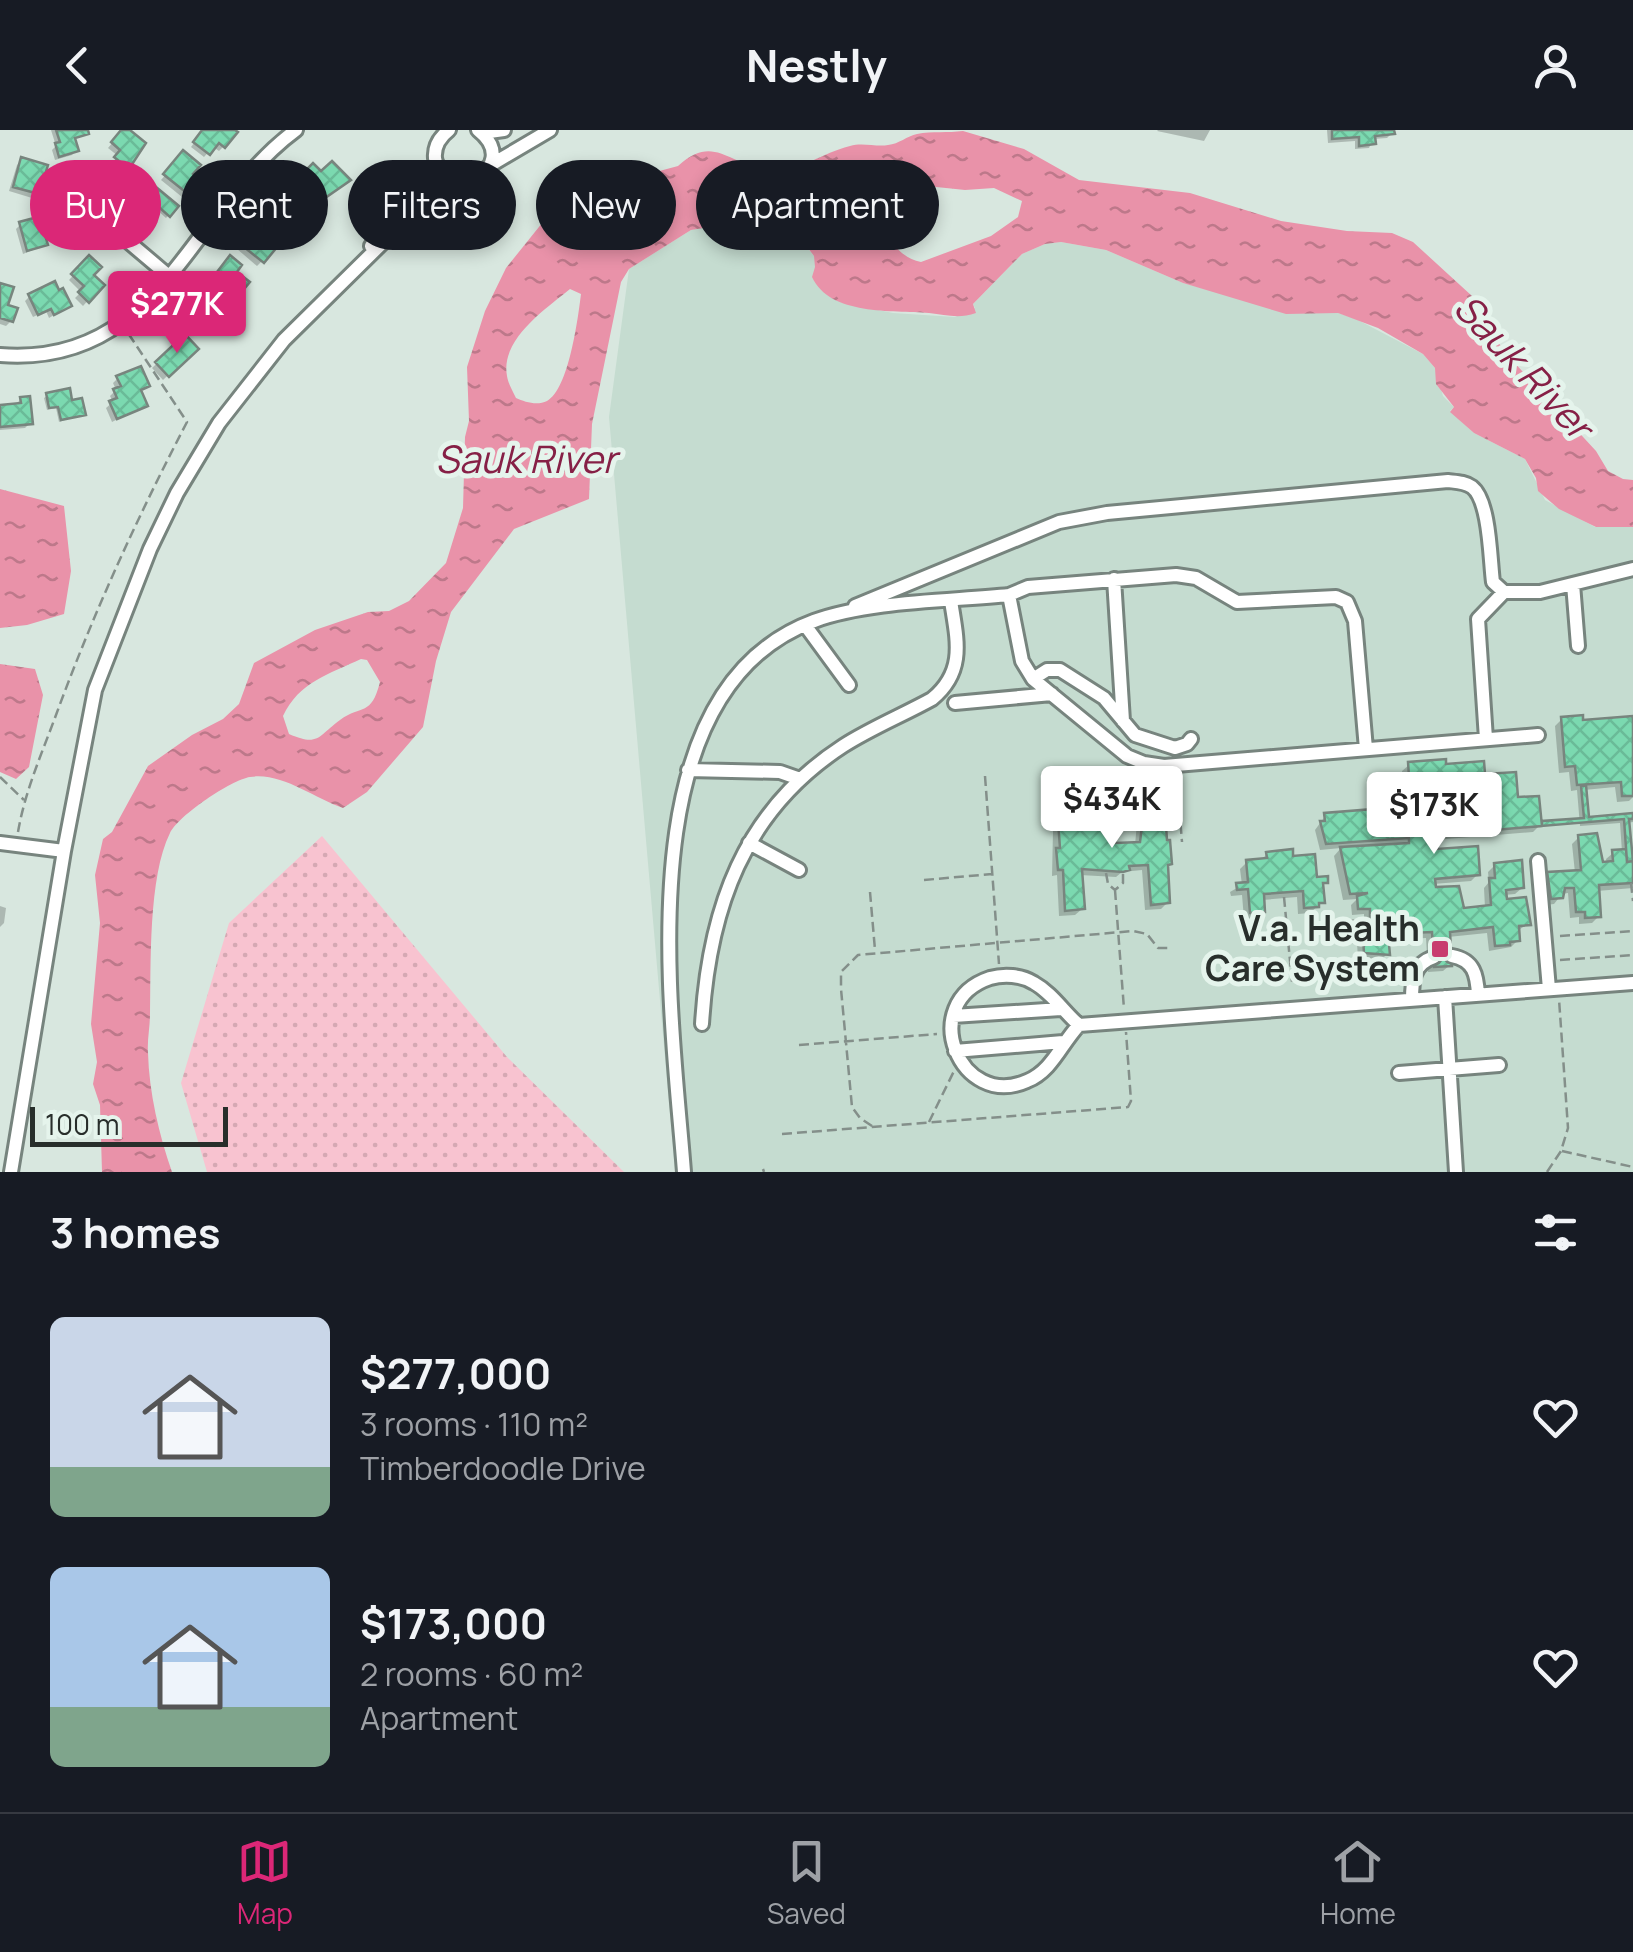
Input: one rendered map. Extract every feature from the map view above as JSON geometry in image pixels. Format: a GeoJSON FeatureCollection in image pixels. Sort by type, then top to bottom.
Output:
{"type":"FeatureCollection","features":[{"type":"Feature","properties":{"kind":"street"},"geometry":{"type":"LineString","coordinates":[[0,356],[52,353],[83,343],[135,314],[170,277],[266,154],[296,130]]}},
{"type":"Feature","properties":{"kind":"street"},"geometry":{"type":"LineString","coordinates":[[435,137],[449,130]]}},
{"type":"Feature","properties":{"kind":"street"},"geometry":{"type":"LineString","coordinates":[[480,132],[504,130]]}},
{"type":"Feature","properties":{"kind":"street"},"geometry":{"type":"LineString","coordinates":[[499,160],[550,130]]}},
{"type":"Feature","properties":{"kind":"street"},"geometry":{"type":"LineString","coordinates":[[480,132],[490,145],[489,160]]}},
{"type":"Feature","properties":{"kind":"street"},"geometry":{"type":"LineString","coordinates":[[138,250],[170,277]]}},
{"type":"Feature","properties":{"kind":"street"},"geometry":{"type":"LineString","coordinates":[[341,282],[367,250]]}},
{"type":"Feature","properties":{"kind":"street"},"geometry":{"type":"LineString","coordinates":[[11,1172],[95,690],[150,549],[219,423],[246,387],[284,340],[377,250]]}},
{"type":"Feature","properties":{"kind":"street"},"geometry":{"type":"LineString","coordinates":[[684,1172],[671,986],[676,834],[688,770],[710,714],[738,674],[770,645],[805,625],[1059,522],[1448,481],[1473,487],[1479,496],[1493,582],[1504,592],[1521,594],[1633,569]]}},
{"type":"Feature","properties":{"kind":"street"},"geometry":{"type":"LineString","coordinates":[[834,614],[1009,596],[1028,587],[1176,575],[1196,578],[1237,602],[1336,598],[1347,602],[1355,621],[1366,749]]}},
{"type":"Feature","properties":{"kind":"street"},"geometry":{"type":"LineString","coordinates":[[1114,579],[1124,724]]}},
{"type":"Feature","properties":{"kind":"street"},"geometry":{"type":"LineString","coordinates":[[1573,584],[1578,646]]}},
{"type":"Feature","properties":{"kind":"street"},"geometry":{"type":"LineString","coordinates":[[1486,739],[1478,619],[1504,592]]}},
{"type":"Feature","properties":{"kind":"street"},"geometry":{"type":"LineString","coordinates":[[1009,596],[1022,661],[1033,679],[1111,745],[1144,764],[1164,766],[1538,734]]}},
{"type":"Feature","properties":{"kind":"street"},"geometry":{"type":"LineString","coordinates":[[702,1024],[710,950],[726,890],[763,819],[800,779],[844,745],[944,689],[954,675],[957,658],[952,601]]}},
{"type":"Feature","properties":{"kind":"street"},"geometry":{"type":"LineString","coordinates":[[805,625],[849,685]]}},
{"type":"Feature","properties":{"kind":"street"},"geometry":{"type":"LineString","coordinates":[[1033,679],[1054,669],[1070,674],[1104,698],[1136,735],[1165,746],[1182,746],[1191,738]]}},
{"type":"Feature","properties":{"kind":"street"},"geometry":{"type":"LineString","coordinates":[[955,703],[1052,694]]}},
{"type":"Feature","properties":{"kind":"street"},"geometry":{"type":"LineString","coordinates":[[688,770],[780,772],[800,779]]}},
{"type":"Feature","properties":{"kind":"street"},"geometry":{"type":"LineString","coordinates":[[0,843],[64,852]]}},
{"type":"Feature","properties":{"kind":"street"},"geometry":{"type":"LineString","coordinates":[[749,843],[798,870]]}},
{"type":"Feature","properties":{"kind":"street"},"geometry":{"type":"LineString","coordinates":[[1538,862],[1553,989]]}},
{"type":"Feature","properties":{"kind":"street"},"geometry":{"type":"LineString","coordinates":[[1412,1000],[1415,971],[1424,960],[1434,956]]}},
{"type":"Feature","properties":{"kind":"street"},"geometry":{"type":"LineString","coordinates":[[1452,956],[1473,968],[1478,995]]}},
{"type":"Feature","properties":{"kind":"street"},"geometry":{"type":"LineString","coordinates":[[1080,1026],[1033,982],[1016,976],[998,976],[966,992],[951,1025],[955,1051],[971,1074],[987,1083],[1006,1086],[1024,1083],[1040,1074],[1062,1042],[1080,1026],[1633,983]]}},
{"type":"Feature","properties":{"kind":"street"},"geometry":{"type":"LineString","coordinates":[[1446,998],[1456,1172]]}},
{"type":"Feature","properties":{"kind":"street"},"geometry":{"type":"LineString","coordinates":[[953,1016],[1061,1010]]}},
{"type":"Feature","properties":{"kind":"street"},"geometry":{"type":"LineString","coordinates":[[955,1051],[1062,1042]]}},
{"type":"Feature","properties":{"kind":"street"},"geometry":{"type":"LineString","coordinates":[[1398,1074],[1499,1065]]}},
{"type":"Feature","properties":{"kind":"path"},"geometry":{"type":"LineString","coordinates":[[15,845],[25,801],[91,619],[131,530],[187,422],[121,324]]}},
{"type":"Feature","properties":{"kind":"path"},"geometry":{"type":"LineString","coordinates":[[985,776],[999,967]]}},
{"type":"Feature","properties":{"kind":"path"},"geometry":{"type":"LineString","coordinates":[[1176,776],[1182,842]]}},
{"type":"Feature","properties":{"kind":"path"},"geometry":{"type":"LineString","coordinates":[[0,777],[25,801]]}},
{"type":"Feature","properties":{"kind":"path"},"geometry":{"type":"LineString","coordinates":[[1131,779],[1135,825],[1143,826]]}},
{"type":"Feature","properties":{"kind":"path"},"geometry":{"type":"LineString","coordinates":[[1107,781],[1111,826]]}},
{"type":"Feature","properties":{"kind":"path"},"geometry":{"type":"LineString","coordinates":[[1076,784],[1078,810]]}},
{"type":"Feature","properties":{"kind":"path"},"geometry":{"type":"LineString","coordinates":[[1116,890],[1124,883],[1123,872]]}},
{"type":"Feature","properties":{"kind":"path"},"geometry":{"type":"LineString","coordinates":[[1106,873],[1108,884],[1116,890]]}},
{"type":"Feature","properties":{"kind":"path"},"geometry":{"type":"LineString","coordinates":[[924,880],[992,874]]}},
{"type":"Feature","properties":{"kind":"path"},"geometry":{"type":"LineString","coordinates":[[1631,883],[1633,901]]}},
{"type":"Feature","properties":{"kind":"path"},"geometry":{"type":"LineString","coordinates":[[782,1134],[1128,1107],[1131,1100],[1116,890]]}},
{"type":"Feature","properties":{"kind":"path"},"geometry":{"type":"LineString","coordinates":[[870,892],[875,951]]}},
{"type":"Feature","properties":{"kind":"path"},"geometry":{"type":"LineString","coordinates":[[1284,897],[1292,982]]}},
{"type":"Feature","properties":{"kind":"path"},"geometry":{"type":"LineString","coordinates":[[1551,937],[1633,931]]}},
{"type":"Feature","properties":{"kind":"path"},"geometry":{"type":"LineString","coordinates":[[874,1127],[852,1107],[841,972],[858,955],[1118,932],[1142,932],[1158,948],[1169,948]]}},
{"type":"Feature","properties":{"kind":"path"},"geometry":{"type":"LineString","coordinates":[[1553,958],[1633,955]]}},
{"type":"Feature","properties":{"kind":"path"},"geometry":{"type":"LineString","coordinates":[[1547,1172],[1567,1136],[1568,1118],[1553,989]]}},
{"type":"Feature","properties":{"kind":"path"},"geometry":{"type":"LineString","coordinates":[[799,1046],[942,1034]]}},
{"type":"Feature","properties":{"kind":"path"},"geometry":{"type":"LineString","coordinates":[[928,1123],[955,1070]]}},
{"type":"Feature","properties":{"kind":"path"},"geometry":{"type":"LineString","coordinates":[[1561,1150],[1633,1166]]}},
{"type":"Feature","properties":{"kind":"shaded area"},"geometry":{"type":"Polygon","coordinates":[[[696,229],[696,250],[809,250],[828,296],[893,313],[955,317],[975,308],[973,304],[1022,254],[1061,242],[1106,250],[1183,283],[1263,305],[1338,313],[1423,354],[1435,368],[1443,396],[1454,407],[1450,411],[1474,433],[1525,459],[1545,500],[1595,527],[1633,527],[1633,1172],[675,1172],[609,417],[629,269],[659,250],[676,250],[676,239],[696,229]]]}},
{"type":"Feature","properties":{"kind":"shaded area"},"geometry":{"type":"Polygon","coordinates":[[[322,836],[507,1057],[624,1172],[207,1172],[181,1083],[229,923],[322,836]]]}},
{"type":"Feature","properties":{"kind":"water","name":"Sauk River"},"geometry":{"type":"Polygon","coordinates":[[[963,131],[1024,149],[1079,180],[1190,193],[1281,221],[1392,233],[1413,242],[1472,296],[1484,324],[1511,359],[1596,451],[1608,471],[1633,480],[1633,527],[1596,527],[1559,509],[1538,491],[1536,478],[1525,459],[1474,433],[1450,412],[1454,407],[1436,384],[1435,368],[1423,354],[1378,328],[1338,313],[1286,314],[1183,283],[1106,250],[1061,242],[1022,254],[973,304],[976,313],[964,316],[880,311],[833,299],[812,277],[814,256],[809,250],[899,250],[921,262],[991,236],[1018,217],[1022,201],[994,188],[939,187],[939,160],[813,160],[855,145],[888,145],[928,133],[963,131]]]}},
{"type":"Feature","properties":{"kind":"water","name":"Sauk River"},"geometry":{"type":"Polygon","coordinates":[[[702,152],[737,160],[696,160],[696,229],[676,239],[676,167],[702,152]]]}},
{"type":"Feature","properties":{"kind":"water","name":"Sauk River"},"geometry":{"type":"Polygon","coordinates":[[[536,231],[536,250],[659,250],[629,269],[621,282],[592,424],[589,499],[514,529],[451,612],[423,727],[367,792],[343,808],[274,778],[250,777],[206,799],[175,826],[163,851],[154,897],[148,1048],[150,1083],[172,1172],[102,1172],[100,1105],[93,1084],[97,1062],[91,1024],[100,923],[95,875],[103,839],[112,832],[148,766],[223,719],[239,704],[254,663],[315,630],[368,612],[389,611],[409,601],[446,563],[463,508],[469,421],[467,367],[485,311],[506,268],[536,231]],[[570,289],[527,326],[511,349],[507,376],[516,398],[535,403],[547,401],[561,383],[581,294],[570,289]],[[361,659],[316,680],[297,695],[283,716],[289,734],[313,740],[369,705],[380,682],[367,660],[361,659]]]}},
{"type":"Feature","properties":{"kind":"water"},"geometry":{"type":"Polygon","coordinates":[[[0,489],[64,506],[71,571],[64,614],[0,628],[0,489]]]}},
{"type":"Feature","properties":{"kind":"water"},"geometry":{"type":"Polygon","coordinates":[[[0,664],[35,669],[43,695],[29,767],[16,779],[0,772],[0,664]]]}},
{"type":"Feature","properties":{"kind":"building"},"geometry":{"type":"Polygon","coordinates":[[[56,130],[88,130],[89,134],[75,138],[79,151],[59,157],[56,130]]]}},
{"type":"Feature","properties":{"kind":"building"},"geometry":{"type":"Polygon","coordinates":[[[121,130],[130,130],[146,143],[135,160],[118,160],[114,157],[120,150],[111,142],[121,130]]]}},
{"type":"Feature","properties":{"kind":"building"},"geometry":{"type":"Polygon","coordinates":[[[202,130],[238,132],[225,148],[219,143],[210,155],[193,142],[202,130]]]}},
{"type":"Feature","properties":{"kind":"building"},"geometry":{"type":"Polygon","coordinates":[[[1332,130],[1394,130],[1395,134],[1375,136],[1376,144],[1359,146],[1359,137],[1332,139],[1332,130]]]}},
{"type":"Feature","properties":{"kind":"building"},"geometry":{"type":"Polygon","coordinates":[[[183,150],[195,160],[181,160],[181,188],[163,174],[183,150]]]}},
{"type":"Feature","properties":{"kind":"building"},"geometry":{"type":"Polygon","coordinates":[[[21,157],[31,160],[30,192],[13,187],[21,157]]]}},
{"type":"Feature","properties":{"kind":"building"},"geometry":{"type":"Polygon","coordinates":[[[332,161],[348,177],[348,182],[328,196],[328,165],[332,161]]]}},
{"type":"Feature","properties":{"kind":"building"},"geometry":{"type":"Polygon","coordinates":[[[161,191],[179,206],[170,217],[161,209],[161,191]]]}},
{"type":"Feature","properties":{"kind":"building"},"geometry":{"type":"Polygon","coordinates":[[[30,219],[30,250],[27,251],[19,222],[30,219]]]}},
{"type":"Feature","properties":{"kind":"building"},"geometry":{"type":"Polygon","coordinates":[[[248,250],[275,250],[264,263],[248,250]]]}},
{"type":"Feature","properties":{"kind":"building"},"geometry":{"type":"Polygon","coordinates":[[[89,255],[102,267],[94,275],[105,285],[89,303],[78,292],[84,286],[71,274],[89,255]]]}},
{"type":"Feature","properties":{"kind":"building"},"geometry":{"type":"Polygon","coordinates":[[[230,255],[242,265],[237,272],[250,282],[234,301],[220,290],[227,280],[217,272],[230,255]]]}},
{"type":"Feature","properties":{"kind":"building"},"geometry":{"type":"Polygon","coordinates":[[[55,281],[72,306],[54,315],[51,309],[38,315],[28,294],[55,281]]]}},
{"type":"Feature","properties":{"kind":"building"},"geometry":{"type":"Polygon","coordinates":[[[0,283],[14,287],[8,305],[18,308],[13,322],[0,318],[0,283]]]}},
{"type":"Feature","properties":{"kind":"building"},"geometry":{"type":"Polygon","coordinates":[[[201,293],[225,312],[207,334],[190,320],[197,312],[189,307],[201,293]]]}},
{"type":"Feature","properties":{"kind":"building"},"geometry":{"type":"Polygon","coordinates":[[[185,334],[199,349],[169,377],[155,362],[185,334]]]}},
{"type":"Feature","properties":{"kind":"building"},"geometry":{"type":"Polygon","coordinates":[[[141,366],[150,386],[141,390],[148,406],[117,419],[109,401],[117,398],[113,389],[121,386],[116,376],[141,366]]]}},
{"type":"Feature","properties":{"kind":"building"},"geometry":{"type":"Polygon","coordinates":[[[70,388],[72,400],[82,398],[86,415],[61,420],[58,407],[49,408],[46,393],[70,388]]]}},
{"type":"Feature","properties":{"kind":"building"},"geometry":{"type":"Polygon","coordinates":[[[30,396],[33,424],[0,427],[0,405],[21,403],[20,397],[30,396]]]}},
{"type":"Feature","properties":{"kind":"building"},"geometry":{"type":"Polygon","coordinates":[[[1583,715],[1583,720],[1633,716],[1633,796],[1622,796],[1621,782],[1577,785],[1575,766],[1565,767],[1561,717],[1583,715]]]}},
{"type":"Feature","properties":{"kind":"building"},"geometry":{"type":"Polygon","coordinates":[[[1446,759],[1446,764],[1484,761],[1485,774],[1516,772],[1518,797],[1539,796],[1542,826],[1436,835],[1437,849],[1478,846],[1480,875],[1435,879],[1436,887],[1459,886],[1464,908],[1491,905],[1489,878],[1495,878],[1494,863],[1522,860],[1524,888],[1506,890],[1507,899],[1526,897],[1531,925],[1519,926],[1520,941],[1510,945],[1495,946],[1493,927],[1450,932],[1452,966],[1434,967],[1432,932],[1388,934],[1390,955],[1364,953],[1363,938],[1352,939],[1350,921],[1370,920],[1370,909],[1358,909],[1357,896],[1368,893],[1350,894],[1340,847],[1409,843],[1409,838],[1326,844],[1320,821],[1325,821],[1324,813],[1411,806],[1408,762],[1446,759]]]}},
{"type":"Feature","properties":{"kind":"building"},"geometry":{"type":"Polygon","coordinates":[[[1586,785],[1589,817],[1633,813],[1633,819],[1629,819],[1633,861],[1627,862],[1624,819],[1542,826],[1542,821],[1584,818],[1581,786],[1586,785]]]}},
{"type":"Feature","properties":{"kind":"building"},"geometry":{"type":"Polygon","coordinates":[[[1157,803],[1158,812],[1165,812],[1170,840],[1170,903],[1151,905],[1148,865],[1129,866],[1130,870],[1123,872],[1082,869],[1085,909],[1065,911],[1063,870],[1058,870],[1056,848],[1060,848],[1058,821],[1065,821],[1064,811],[1108,806],[1115,843],[1140,842],[1143,818],[1139,818],[1138,804],[1157,803]]]}},
{"type":"Feature","properties":{"kind":"building"},"geometry":{"type":"Polygon","coordinates":[[[1597,833],[1603,862],[1613,861],[1612,850],[1626,849],[1627,862],[1633,861],[1633,883],[1599,885],[1601,917],[1585,918],[1585,912],[1576,912],[1574,888],[1565,888],[1563,898],[1551,899],[1547,872],[1581,870],[1578,835],[1597,833]]]}},
{"type":"Feature","properties":{"kind":"building"},"geometry":{"type":"Polygon","coordinates":[[[1293,849],[1293,856],[1315,854],[1317,877],[1328,876],[1328,883],[1323,883],[1325,903],[1304,908],[1303,891],[1264,894],[1265,912],[1250,913],[1248,889],[1237,890],[1236,883],[1248,882],[1246,860],[1267,858],[1266,852],[1293,849]]]}},
{"type":"Feature","properties":{"kind":"place","name":"V.a. Health Care System"},"geometry":{"type":"Point","coordinates":[1440,949]}}]}
